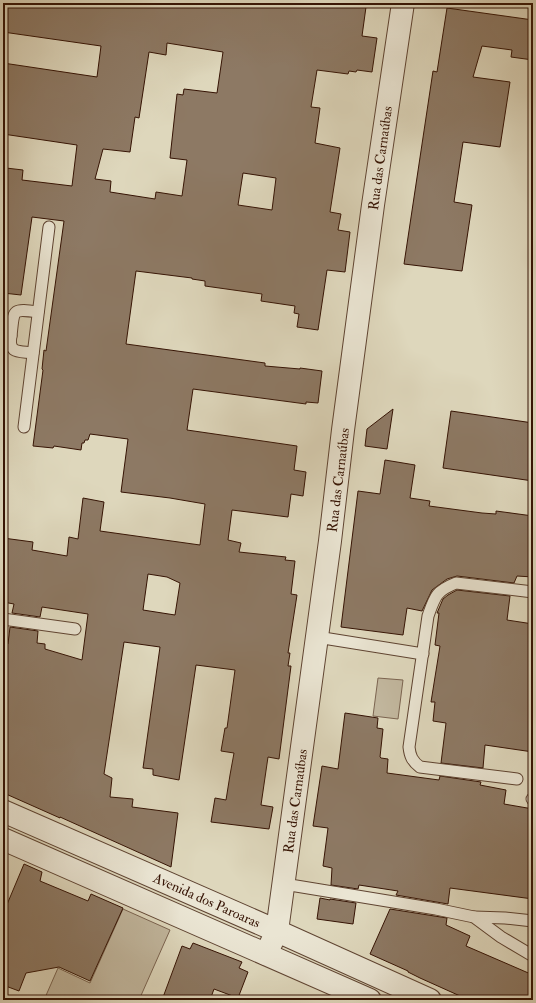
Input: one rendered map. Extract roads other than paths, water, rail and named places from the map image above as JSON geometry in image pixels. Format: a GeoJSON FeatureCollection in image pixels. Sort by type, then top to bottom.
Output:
{"type":"FeatureCollection","features":[{"type":"Feature","properties":{"kind":"street","name":"Rua das Carnaúbas"},"geometry":{"type":"LineString","coordinates":[[266,954],[277,931],[284,884],[372,213],[403,3]]}},
{"type":"Feature","properties":{"kind":"street","name":"Avenida dos Paroaras"},"geometry":{"type":"LineString","coordinates":[[3,811],[277,931],[407,995],[430,1000]]}},
{"type":"Feature","properties":{"kind":"street","name":"Avenida dos Paroaras"},"geometry":{"type":"LineString","coordinates":[[3,839],[370,1000]]}},
{"type":"Feature","properties":{"kind":"lane"},"geometry":{"type":"LineString","coordinates":[[24,426],[49,227]]}},
{"type":"Feature","properties":{"kind":"lane"},"geometry":{"type":"LineString","coordinates":[[33,353],[11,348],[7,336],[16,311],[22,309],[38,312]]}},
{"type":"Feature","properties":{"kind":"lane"},"geometry":{"type":"LineString","coordinates":[[516,779],[420,767],[413,762],[410,756],[409,747],[428,616],[436,595],[445,587],[456,583],[533,592]]}},
{"type":"Feature","properties":{"kind":"lane"},"geometry":{"type":"LineString","coordinates":[[3,619],[75,629]]}},
{"type":"Feature","properties":{"kind":"lane"},"geometry":{"type":"LineString","coordinates":[[317,637],[423,654]]}},
{"type":"Feature","properties":{"kind":"lane"},"geometry":{"type":"LineString","coordinates":[[284,884],[436,909],[474,917],[505,918],[533,922]]}},
{"type":"Feature","properties":{"kind":"lane"},"geometry":{"type":"LineString","coordinates":[[474,917],[501,937],[533,956]]}}]}
